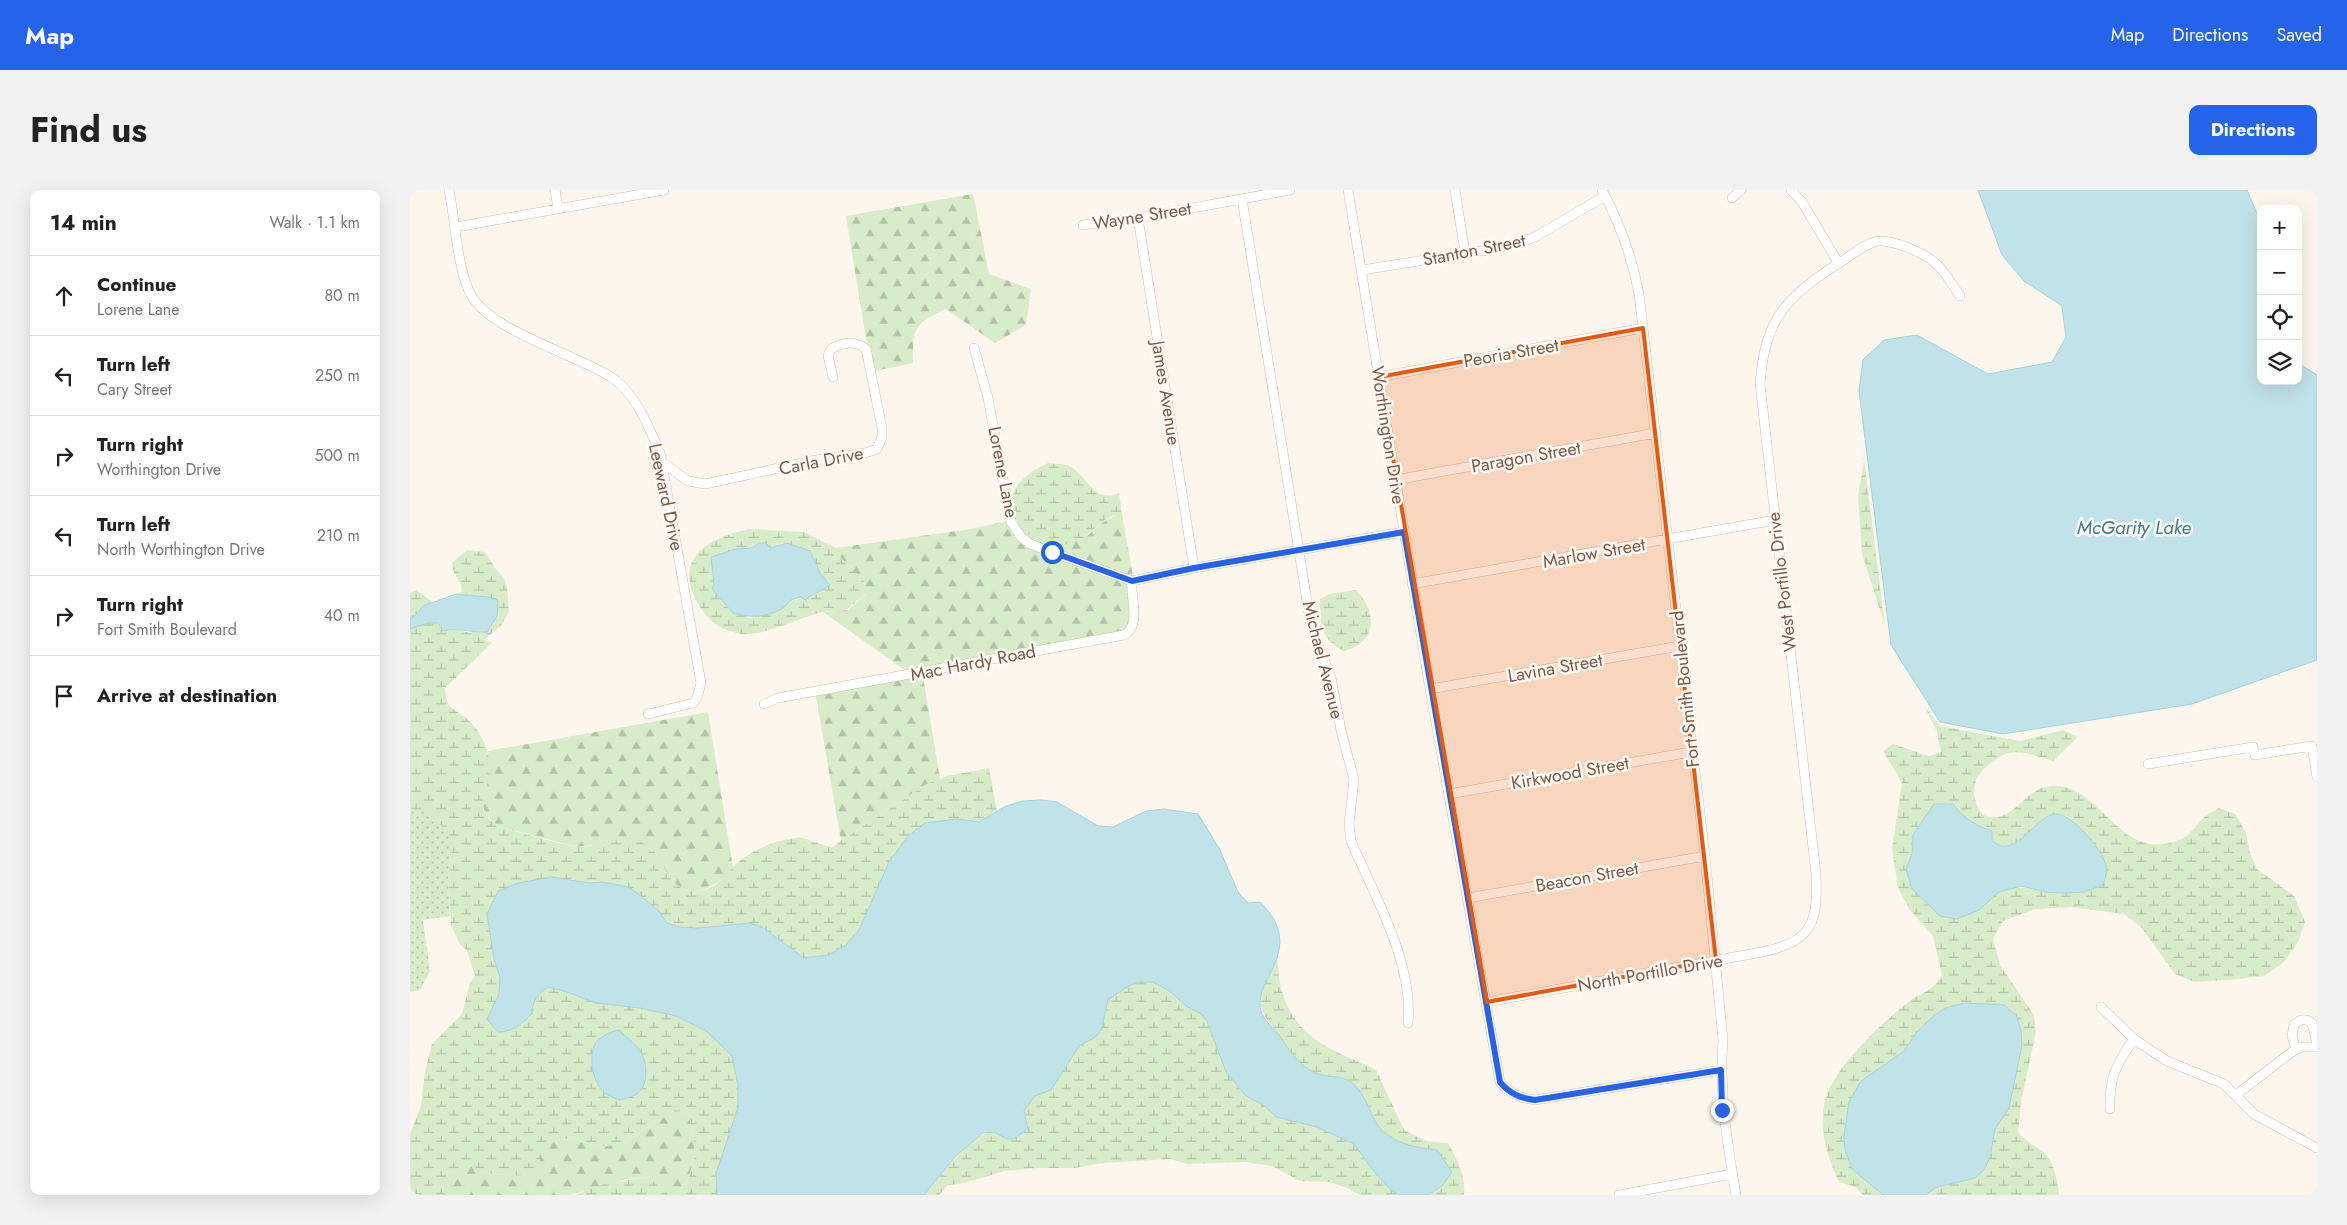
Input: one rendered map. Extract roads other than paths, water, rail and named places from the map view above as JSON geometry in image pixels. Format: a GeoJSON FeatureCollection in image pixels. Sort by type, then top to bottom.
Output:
{"type":"FeatureCollection","features":[{"type":"Feature","properties":{"kind":"street","name":"Leeward Drive"},"geometry":{"type":"LineString","coordinates":[[449,190],[463,270],[469,292],[480,308],[502,324],[615,380],[647,423],[662,462],[701,683],[697,698],[693,703],[648,714]]}},
{"type":"Feature","properties":{"kind":"street"},"geometry":{"type":"LineString","coordinates":[[555,190],[558,208]]}},
{"type":"Feature","properties":{"kind":"street"},"geometry":{"type":"LineString","coordinates":[[456,228],[664,190]]}},
{"type":"Feature","properties":{"kind":"street","name":"Wayne Street"},"geometry":{"type":"LineString","coordinates":[[1083,225],[1138,218],[1290,190]]}},
{"type":"Feature","properties":{"kind":"street","name":"Worthington Drive"},"geometry":{"type":"LineString","coordinates":[[1348,190],[1430,690],[1500,1082],[1507,1091],[1521,1098],[1535,1100],[1721,1070]]}},
{"type":"Feature","properties":{"kind":"street"},"geometry":{"type":"LineString","coordinates":[[1455,190],[1465,253]]}},
{"type":"Feature","properties":{"kind":"street"},"geometry":{"type":"LineString","coordinates":[[1732,198],[1741,190]]}},
{"type":"Feature","properties":{"kind":"street"},"geometry":{"type":"LineString","coordinates":[[1792,190],[1802,202],[1839,264]]}},
{"type":"Feature","properties":{"kind":"street","name":"Stanton Street"},"geometry":{"type":"LineString","coordinates":[[1362,270],[1500,248],[1535,238],[1603,193]]}},
{"type":"Feature","properties":{"kind":"street","name":"Fort Smith Boulevard"},"geometry":{"type":"LineString","coordinates":[[1603,193],[1620,226],[1633,262],[1639,294],[1691,752],[1705,856],[1723,1040],[1721,1070],[1722,1110],[1736,1195]]}},
{"type":"Feature","properties":{"kind":"street","name":"Michael Avenue"},"geometry":{"type":"LineString","coordinates":[[1242,199],[1311,626],[1331,678],[1342,735],[1354,779],[1349,824],[1351,840],[1402,963],[1409,1011],[1408,1023]]}},
{"type":"Feature","properties":{"kind":"street","name":"James Avenue"},"geometry":{"type":"LineString","coordinates":[[1138,218],[1194,568]]}},
{"type":"Feature","properties":{"kind":"street","name":"West Portillo Drive"},"geometry":{"type":"LineString","coordinates":[[1808,931],[1814,916],[1817,899],[1816,874],[1760,384],[1762,358],[1776,318],[1799,290],[1839,264],[1876,236],[1918,253],[1935,263],[1960,296]]}},
{"type":"Feature","properties":{"kind":"street","name":"Peoria Street"},"geometry":{"type":"LineString","coordinates":[[1379,377],[1643,328]]}},
{"type":"Feature","properties":{"kind":"street","name":"Carla Drive"},"geometry":{"type":"LineString","coordinates":[[662,462],[688,481],[705,484],[816,460],[865,454],[877,449],[882,437],[882,428],[866,349],[859,344],[846,342],[831,349],[828,356],[833,377]]}},
{"type":"Feature","properties":{"kind":"street","name":"Lorene Lane"},"geometry":{"type":"LineString","coordinates":[[974,348],[990,408],[1011,522],[1016,531],[1030,544],[1132,581]]}},
{"type":"Feature","properties":{"kind":"street","name":"Paragon Street"},"geometry":{"type":"LineString","coordinates":[[1395,480],[1656,433]]}},
{"type":"Feature","properties":{"kind":"street","name":"Marlow Street"},"geometry":{"type":"LineString","coordinates":[[1412,584],[1775,520]]}},
{"type":"Feature","properties":{"kind":"street"},"geometry":{"type":"LineString","coordinates":[[1132,581],[1194,568],[1404,532]]}},
{"type":"Feature","properties":{"kind":"street","name":"Mac Hardy Road"},"geometry":{"type":"LineString","coordinates":[[764,704],[778,698],[1124,635],[1133,626],[1132,581]]}},
{"type":"Feature","properties":{"kind":"street","name":"Lavina Street"},"geometry":{"type":"LineString","coordinates":[[1430,690],[1680,646]]}},
{"type":"Feature","properties":{"kind":"street"},"geometry":{"type":"LineString","coordinates":[[2148,764],[2253,747],[2255,755],[2312,746],[2317,777]]}},
{"type":"Feature","properties":{"kind":"street","name":"Kirkwood Street"},"geometry":{"type":"LineString","coordinates":[[1449,794],[1691,752]]}},
{"type":"Feature","properties":{"kind":"street","name":"Beacon Street"},"geometry":{"type":"LineString","coordinates":[[1468,898],[1705,856]]}},
{"type":"Feature","properties":{"kind":"street","name":"North Portillo Drive"},"geometry":{"type":"LineString","coordinates":[[1487,1002],[1783,948],[1797,941],[1808,931]]}},
{"type":"Feature","properties":{"kind":"street"},"geometry":{"type":"LineString","coordinates":[[2100,1007],[2134,1039],[2167,1061],[2224,1084],[2254,1114],[2317,1148]]}},
{"type":"Feature","properties":{"kind":"street"},"geometry":{"type":"LineString","coordinates":[[2236,1095],[2296,1049],[2317,1045],[2312,1023],[2309,1020],[2296,1022],[2293,1030],[2296,1049]]}},
{"type":"Feature","properties":{"kind":"street"},"geometry":{"type":"LineString","coordinates":[[2110,1109],[2110,1093],[2117,1061],[2134,1039]]}},
{"type":"Feature","properties":{"kind":"street"},"geometry":{"type":"LineString","coordinates":[[1624,1194],[1732,1174]]}},
{"type":"Feature","properties":{"kind":"water","name":"McGarity Lake"},"geometry":{"type":"Polygon","coordinates":[[[1978,190],[2247,190],[2257,214],[2257,385],[2302,385],[2302,366],[2317,375],[2317,660],[2192,704],[2003,734],[1940,722],[1891,645],[1859,391],[1863,360],[1884,340],[1917,335],[1988,374],[2052,362],[2066,337],[2062,306],[2024,281],[2002,255],[1978,190]]]}},
{"type":"Feature","properties":{"kind":"water"},"geometry":{"type":"Polygon","coordinates":[[[759,543],[766,543],[770,548],[787,543],[810,551],[820,573],[830,585],[805,600],[800,597],[791,600],[783,608],[770,614],[746,616],[733,613],[712,589],[714,584],[711,557],[736,549],[751,548],[759,543]]]}},
{"type":"Feature","properties":{"kind":"water"},"geometry":{"type":"Polygon","coordinates":[[[456,594],[498,600],[497,616],[487,632],[443,631],[438,623],[428,623],[410,629],[410,618],[417,614],[423,606],[456,594]]]}},
{"type":"Feature","properties":{"kind":"water"},"geometry":{"type":"Polygon","coordinates":[[[1041,800],[1057,802],[1098,826],[1113,827],[1146,811],[1164,809],[1198,814],[1219,848],[1238,892],[1248,903],[1260,902],[1274,920],[1279,936],[1279,950],[1263,989],[1260,1002],[1263,1017],[1297,1059],[1308,1069],[1314,1073],[1337,1077],[1351,1082],[1359,1090],[1373,1117],[1384,1132],[1400,1142],[1437,1150],[1452,1172],[1442,1186],[1428,1195],[1399,1195],[1391,1190],[1375,1173],[1354,1144],[1317,1127],[1276,1117],[1266,1107],[1245,1095],[1226,1072],[1207,1021],[1201,1014],[1186,1006],[1169,991],[1153,982],[1138,982],[1108,1000],[1101,1031],[1094,1038],[1079,1046],[1051,1090],[1035,1096],[1024,1111],[1028,1129],[1013,1139],[1007,1139],[994,1132],[983,1133],[957,1155],[924,1195],[717,1195],[716,1174],[738,1107],[738,1085],[732,1056],[706,1031],[676,1016],[640,1008],[596,1003],[548,987],[536,999],[532,1014],[517,1027],[508,1031],[498,1032],[487,1019],[499,994],[500,977],[494,959],[487,914],[498,891],[518,883],[552,877],[589,883],[602,882],[619,885],[630,888],[642,897],[659,911],[667,923],[679,927],[698,928],[750,923],[762,927],[804,958],[828,955],[846,945],[859,930],[889,862],[908,836],[925,823],[958,819],[979,822],[1006,806],[1023,801],[1041,800]]]}},
{"type":"Feature","properties":{"kind":"water"},"geometry":{"type":"Polygon","coordinates":[[[1934,804],[1953,804],[1970,821],[1992,831],[1992,841],[2001,846],[2009,846],[2016,842],[2038,823],[2053,814],[2069,819],[2086,834],[2101,854],[2107,870],[2103,885],[2084,892],[2063,893],[2046,892],[2021,886],[1999,892],[1979,910],[1957,919],[1940,916],[1912,889],[1906,869],[1912,854],[1913,835],[1934,804]]]}},
{"type":"Feature","properties":{"kind":"water"},"geometry":{"type":"Polygon","coordinates":[[[1965,1003],[2004,1005],[2016,1015],[2021,1030],[2022,1045],[2009,1108],[1995,1129],[1990,1157],[1984,1170],[1975,1178],[1937,1187],[1925,1195],[1883,1195],[1852,1169],[1845,1150],[1844,1136],[1849,1102],[1861,1081],[1904,1051],[1917,1032],[1932,1017],[1945,1008],[1965,1003]]]}},
{"type":"Feature","properties":{"kind":"water"},"geometry":{"type":"Polygon","coordinates":[[[619,1030],[642,1053],[646,1076],[643,1087],[638,1093],[619,1100],[605,1093],[597,1083],[593,1070],[592,1056],[595,1044],[602,1037],[619,1030]]]}}]}
